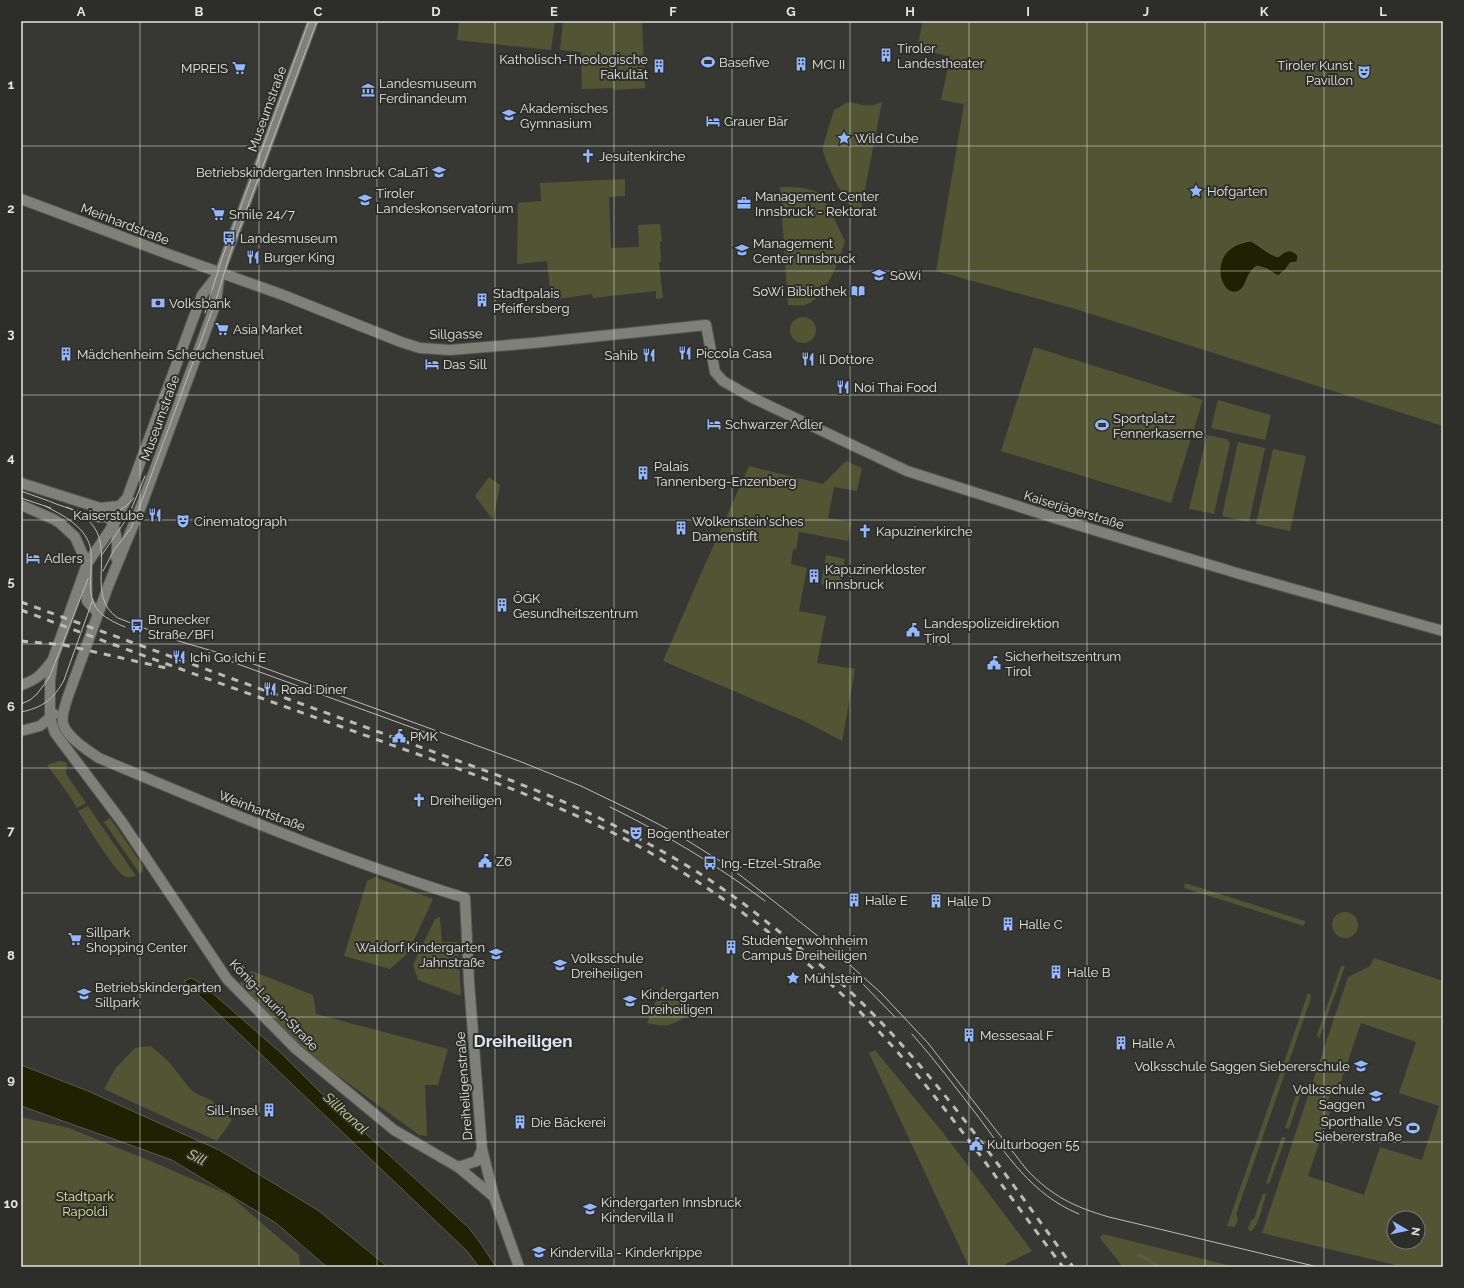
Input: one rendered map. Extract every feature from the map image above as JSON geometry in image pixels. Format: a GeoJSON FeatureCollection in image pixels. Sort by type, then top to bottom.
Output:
{"type":"FeatureCollection","features":[{"type":"Feature","properties":{"kind":"street","name":"Museumstraße"},"geometry":{"type":"LineString","coordinates":[[63,724],[63,714],[67,699],[98,613],[142,504],[216,302],[220,272],[313,21]]}},
{"type":"Feature","properties":{"kind":"street","name":"Meinhardstraße"},"geometry":{"type":"LineString","coordinates":[[21,199],[220,272]]}},
{"type":"Feature","properties":{"kind":"street","name":"Museumstraße"},"geometry":{"type":"LineString","coordinates":[[50,718],[50,681],[53,659],[87,564],[114,524],[127,498],[202,295],[220,272]]}},
{"type":"Feature","properties":{"kind":"street","name":"Sillgasse"},"geometry":{"type":"LineString","coordinates":[[220,272],[420,348],[450,350],[533,343],[706,324],[715,372]]}},
{"type":"Feature","properties":{"kind":"street","name":"Kaiserjägerstraße"},"geometry":{"type":"LineString","coordinates":[[715,372],[729,385],[753,398],[907,471],[1058,519],[1240,574],[1443,631]]}},
{"type":"Feature","properties":{"kind":"street"},"geometry":{"type":"LineString","coordinates":[[21,483],[100,508],[107,514],[114,524]]}},
{"type":"Feature","properties":{"kind":"street"},"geometry":{"type":"LineString","coordinates":[[100,508],[120,506],[127,498]]}},
{"type":"Feature","properties":{"kind":"street"},"geometry":{"type":"LineString","coordinates":[[21,505],[42,513],[60,523],[75,537],[87,564],[87,601],[98,613]]}},
{"type":"Feature","properties":{"kind":"street","name":"Museumstraße"},"geometry":{"type":"LineString","coordinates":[[114,524],[118,544],[115,570]]}},
{"type":"Feature","properties":{"kind":"street"},"geometry":{"type":"LineString","coordinates":[[21,685],[33,681],[42,674],[53,659]]}},
{"type":"Feature","properties":{"kind":"street","name":"Museumstraße"},"geometry":{"type":"LineString","coordinates":[[50,718],[67,699]]}},
{"type":"Feature","properties":{"kind":"street"},"geometry":{"type":"LineString","coordinates":[[25,730],[40,726],[50,718]]}},
{"type":"Feature","properties":{"kind":"street","name":"König-Laurin-Straße"},"geometry":{"type":"LineString","coordinates":[[50,718],[55,732],[122,822],[227,979],[296,1049],[394,1130],[458,1167],[494,1197]]}},
{"type":"Feature","properties":{"kind":"street","name":"Weinhartstraße"},"geometry":{"type":"LineString","coordinates":[[63,724],[77,743],[99,758],[251,822],[465,898]]}},
{"type":"Feature","properties":{"kind":"street"},"geometry":{"type":"LineString","coordinates":[[25,730],[46,729],[55,732]]}},
{"type":"Feature","properties":{"kind":"street","name":"Dreiheiligenstraße"},"geometry":{"type":"LineString","coordinates":[[465,898],[469,982],[482,1148],[494,1197],[519,1267]]}},
{"type":"Feature","properties":{"kind":"street"},"geometry":{"type":"LineString","coordinates":[[458,1167],[477,1161],[482,1148]]}},
{"type":"Feature","properties":{"kind":"green space"},"geometry":{"type":"Polygon","coordinates":[[[459,21],[555,21],[551,50],[457,40],[459,21]]]}},
{"type":"Feature","properties":{"kind":"green space"},"geometry":{"type":"Polygon","coordinates":[[[563,21],[642,21],[645,88],[615,90],[613,88],[582,89],[581,52],[560,50],[563,21]]]}},
{"type":"Feature","properties":{"kind":"green space","name":"Hofgarten"},"geometry":{"type":"Polygon","coordinates":[[[923,21],[1443,21],[1443,426],[1072,308],[936,271],[964,104],[941,100],[950,57],[917,48],[923,21]]]}},
{"type":"Feature","properties":{"kind":"green space"},"geometry":{"type":"Polygon","coordinates":[[[850,102],[870,105],[882,102],[860,215],[847,201],[837,185],[829,169],[823,151],[823,146],[834,110],[850,102]]]}},
{"type":"Feature","properties":{"kind":"green space"},"geometry":{"type":"Polygon","coordinates":[[[625,179],[625,196],[609,197],[611,248],[639,247],[638,225],[660,224],[662,241],[660,241],[661,262],[659,262],[663,298],[656,299],[656,291],[593,298],[592,294],[551,300],[547,261],[517,264],[518,203],[541,201],[540,183],[625,179]]]}},
{"type":"Feature","properties":{"kind":"green space"},"geometry":{"type":"Polygon","coordinates":[[[780,187],[803,188],[817,192],[828,207],[845,241],[835,268],[825,288],[812,302],[804,305],[788,305],[780,187]]]}},
{"type":"Feature","properties":{"kind":"green space"},"geometry":{"type":"Polygon","coordinates":[[[803,317],[812,321],[816,330],[812,339],[803,343],[794,339],[790,330],[794,321],[803,317]]]}},
{"type":"Feature","properties":{"kind":"green space","name":"Sportplatz Fennerkaserne"},"geometry":{"type":"Polygon","coordinates":[[[1034,347],[1203,400],[1171,503],[1001,451],[1034,347]]]}},
{"type":"Feature","properties":{"kind":"green space"},"geometry":{"type":"Polygon","coordinates":[[[1218,400],[1271,415],[1265,440],[1211,428],[1218,400]]]}},
{"type":"Feature","properties":{"kind":"green space"},"geometry":{"type":"Polygon","coordinates":[[[1207,435],[1227,439],[1230,443],[1214,514],[1189,509],[1207,435]]]}},
{"type":"Feature","properties":{"kind":"green space"},"geometry":{"type":"Polygon","coordinates":[[[1238,442],[1265,448],[1249,522],[1222,516],[1238,442]]]}},
{"type":"Feature","properties":{"kind":"green space"},"geometry":{"type":"Polygon","coordinates":[[[1273,449],[1306,456],[1290,531],[1256,524],[1273,449]]]}},
{"type":"Feature","properties":{"kind":"green space"},"geometry":{"type":"Polygon","coordinates":[[[846,461],[862,468],[857,491],[834,487],[828,518],[852,522],[848,541],[799,532],[796,550],[793,549],[791,564],[807,568],[799,611],[826,616],[817,663],[855,669],[842,741],[802,720],[663,661],[749,466],[823,484],[846,461]]]}},
{"type":"Feature","properties":{"kind":"green space"},"geometry":{"type":"Polygon","coordinates":[[[489,477],[500,485],[493,520],[475,496],[489,477]]]}},
{"type":"Feature","properties":{"kind":"green space"},"geometry":{"type":"Polygon","coordinates":[[[826,555],[845,559],[840,588],[821,584],[826,555]]]}},
{"type":"Feature","properties":{"kind":"green space"},"geometry":{"type":"Polygon","coordinates":[[[60,761],[67,763],[66,774],[86,803],[77,808],[47,765],[60,761]]]}},
{"type":"Feature","properties":{"kind":"green space"},"geometry":{"type":"Polygon","coordinates":[[[88,806],[136,876],[128,877],[119,872],[93,836],[78,811],[88,806]]]}},
{"type":"Feature","properties":{"kind":"green space"},"geometry":{"type":"Polygon","coordinates":[[[110,818],[143,866],[143,871],[140,874],[104,822],[110,818]]]}},
{"type":"Feature","properties":{"kind":"green space"},"geometry":{"type":"Polygon","coordinates":[[[375,877],[433,899],[408,953],[390,969],[344,956],[367,881],[375,877]]]}},
{"type":"Feature","properties":{"kind":"green space"},"geometry":{"type":"Polygon","coordinates":[[[1185,883],[1305,921],[1304,926],[1184,888],[1185,883]]]}},
{"type":"Feature","properties":{"kind":"green space"},"geometry":{"type":"Polygon","coordinates":[[[1345,912],[1354,916],[1358,925],[1354,934],[1345,938],[1336,934],[1332,925],[1336,916],[1345,912]]]}},
{"type":"Feature","properties":{"kind":"green space"},"geometry":{"type":"Polygon","coordinates":[[[440,917],[442,942],[458,942],[461,996],[418,980],[413,965],[435,919],[440,917]]]}},
{"type":"Feature","properties":{"kind":"green space","name":"Volksschule Saggen"},"geometry":{"type":"Polygon","coordinates":[[[1374,958],[1443,981],[1443,1267],[1404,1267],[1262,1233],[1348,977],[1370,966],[1374,958]],[[1361,1023],[1339,1087],[1333,1085],[1325,1110],[1330,1112],[1308,1176],[1364,1195],[1380,1147],[1422,1160],[1439,1106],[1399,1093],[1416,1042],[1361,1023]]]}},
{"type":"Feature","properties":{"kind":"green space"},"geometry":{"type":"Polygon","coordinates":[[[1341,966],[1345,966],[1319,1039],[1317,1035],[1341,966]]]}},
{"type":"Feature","properties":{"kind":"green space"},"geometry":{"type":"Polygon","coordinates":[[[252,971],[313,995],[316,1014],[448,1049],[438,1085],[425,1085],[427,1136],[419,1135],[303,1050],[238,985],[252,971]]]}},
{"type":"Feature","properties":{"kind":"green space"},"geometry":{"type":"Polygon","coordinates":[[[662,986],[693,1006],[692,1012],[671,1024],[661,1025],[647,1023],[662,986]]]}},
{"type":"Feature","properties":{"kind":"green space"},"geometry":{"type":"Polygon","coordinates":[[[1308,993],[1311,995],[1310,1001],[1236,1214],[1237,1222],[1234,1227],[1227,1226],[1308,993]]]}},
{"type":"Feature","properties":{"kind":"green space"},"geometry":{"type":"Polygon","coordinates":[[[151,1046],[169,1062],[191,1090],[211,1100],[232,1120],[217,1141],[104,1089],[115,1069],[135,1048],[151,1046]]]}},
{"type":"Feature","properties":{"kind":"green space"},"geometry":{"type":"Polygon","coordinates":[[[875,1050],[944,1134],[1032,1251],[1000,1267],[969,1267],[869,1053],[875,1050]]]}},
{"type":"Feature","properties":{"kind":"green space"},"geometry":{"type":"Polygon","coordinates":[[[1298,1089],[1302,1090],[1289,1129],[1285,1128],[1298,1089]]]}},
{"type":"Feature","properties":{"kind":"green space","name":"Stadtpark Rapoldi"},"geometry":{"type":"Polygon","coordinates":[[[21,1117],[69,1128],[229,1195],[299,1255],[300,1267],[21,1267],[21,1117]]]}},
{"type":"Feature","properties":{"kind":"green space"},"geometry":{"type":"Polygon","coordinates":[[[1282,1137],[1286,1137],[1269,1184],[1266,1183],[1282,1137]]]}},
{"type":"Feature","properties":{"kind":"green space"},"geometry":{"type":"Polygon","coordinates":[[[1263,1193],[1266,1194],[1257,1223],[1252,1231],[1250,1231],[1248,1229],[1251,1220],[1254,1219],[1263,1193]]]}},
{"type":"Feature","properties":{"kind":"green space"},"geometry":{"type":"Polygon","coordinates":[[[1103,1234],[1235,1267],[1123,1267],[1100,1238],[1103,1234]]]}},
{"type":"Feature","properties":{"kind":"water"},"geometry":{"type":"Polygon","coordinates":[[[1251,241],[1274,256],[1278,257],[1288,251],[1293,252],[1298,256],[1297,262],[1290,263],[1278,276],[1267,269],[1257,266],[1251,272],[1242,289],[1232,292],[1226,288],[1222,281],[1220,272],[1221,262],[1226,253],[1236,245],[1251,241]]]}},
{"type":"Feature","properties":{"kind":"water"},"geometry":{"type":"Polygon","coordinates":[[[191,978],[202,984],[281,1053],[320,1092],[469,1228],[496,1267],[479,1267],[467,1251],[184,981],[191,978]]]}},
{"type":"Feature","properties":{"kind":"water","name":"Sill"},"geometry":{"type":"Polygon","coordinates":[[[21,1065],[88,1091],[221,1151],[319,1211],[388,1267],[327,1267],[276,1223],[172,1160],[21,1106],[21,1065]]]}},
{"type":"Feature","properties":{"kind":"waterway"},"geometry":{"type":"LineString","coordinates":[[1139,1255],[1158,1267]]}},
{"type":"Feature","properties":{"kind":"tram line"},"geometry":{"type":"LineString","coordinates":[[205,313],[222,258],[309,21]]}},
{"type":"Feature","properties":{"kind":"tram line"},"geometry":{"type":"LineString","coordinates":[[103,571],[114,550],[131,528],[141,503],[216,300],[230,254],[317,21]]}},
{"type":"Feature","properties":{"kind":"tram line"},"geometry":{"type":"LineString","coordinates":[[101,556],[128,517],[145,476]]}},
{"type":"Feature","properties":{"kind":"tram line"},"geometry":{"type":"LineString","coordinates":[[21,491],[69,508],[89,514],[99,515],[117,511],[126,506],[134,498]]}},
{"type":"Feature","properties":{"kind":"tram line"},"geometry":{"type":"LineString","coordinates":[[21,498],[51,508]]}},
{"type":"Feature","properties":{"kind":"tram line"},"geometry":{"type":"LineString","coordinates":[[45,506],[66,517],[78,527],[87,539],[91,549],[90,580],[94,605],[105,617],[125,627]]}},
{"type":"Feature","properties":{"kind":"tram line"},"geometry":{"type":"LineString","coordinates":[[67,507],[88,520],[94,527],[99,538],[101,550],[101,587],[103,599],[109,609],[118,618],[175,640],[240,659],[519,761],[581,786],[677,834],[728,866],[819,937],[881,993],[928,1043],[1027,1170],[1045,1187],[1064,1200],[1109,1217],[1318,1267]]}},
{"type":"Feature","properties":{"kind":"tram line"},"geometry":{"type":"LineString","coordinates":[[87,520],[98,522],[115,520],[130,512]]}},
{"type":"Feature","properties":{"kind":"tram line"},"geometry":{"type":"LineString","coordinates":[[21,704],[30,700],[37,694],[49,678],[88,579]]}},
{"type":"Feature","properties":{"kind":"tram line"},"geometry":{"type":"LineString","coordinates":[[21,712],[35,708],[47,702],[60,687],[64,680],[93,599]]}},
{"type":"Feature","properties":{"kind":"tram line"},"geometry":{"type":"LineString","coordinates":[[224,659],[427,733]]}},
{"type":"Feature","properties":{"kind":"tram line"},"geometry":{"type":"LineString","coordinates":[[610,807],[651,828],[690,851],[765,901]]}},
{"type":"Feature","properties":{"kind":"tram line"},"geometry":{"type":"LineString","coordinates":[[863,984],[895,1017]]}},
{"type":"Feature","properties":{"kind":"tram line"},"geometry":{"type":"LineString","coordinates":[[912,1034],[1021,1172],[1047,1196],[1062,1206],[1079,1214]]}},
{"type":"Feature","properties":{"kind":"railway"},"geometry":{"type":"LineString","coordinates":[[21,602],[489,772],[582,810],[660,850],[696,871],[741,902],[800,948],[838,980],[874,1015],[953,1105],[1073,1267]]}},
{"type":"Feature","properties":{"kind":"railway"},"geometry":{"type":"LineString","coordinates":[[21,610],[496,783],[600,826],[633,843],[690,877],[718,895],[799,956],[848,1000],[884,1036],[980,1155],[1063,1267]]}},
{"type":"Feature","properties":{"kind":"railway"},"geometry":{"type":"LineString","coordinates":[[21,641],[64,645],[166,668]]}},
{"type":"Feature","properties":{"kind":"place","name":"Tiroler Landestheater"},"geometry":{"type":"Point","coordinates":[886,55]}},
{"type":"Feature","properties":{"kind":"place","name":"Basefive"},"geometry":{"type":"Point","coordinates":[708,62]}},
{"type":"Feature","properties":{"kind":"place","name":"MCI II"},"geometry":{"type":"Point","coordinates":[801,64]}},
{"type":"Feature","properties":{"kind":"place","name":"Katholisch-Theologische Fakultät"},"geometry":{"type":"Point","coordinates":[659,66]}},
{"type":"Feature","properties":{"kind":"place","name":"MPREIS"},"geometry":{"type":"Point","coordinates":[239,68]}},
{"type":"Feature","properties":{"kind":"place","name":"Tiroler Kunst Pavillon"},"geometry":{"type":"Point","coordinates":[1364,72]}},
{"type":"Feature","properties":{"kind":"place","name":"Landesmuseum Ferdinandeum"},"geometry":{"type":"Point","coordinates":[368,90]}},
{"type":"Feature","properties":{"kind":"place","name":"Akademisches Gymnasium"},"geometry":{"type":"Point","coordinates":[509,115]}},
{"type":"Feature","properties":{"kind":"place","name":"Grauer Bär"},"geometry":{"type":"Point","coordinates":[713,121]}},
{"type":"Feature","properties":{"kind":"place","name":"Wild Cube"},"geometry":{"type":"Point","coordinates":[844,138]}},
{"type":"Feature","properties":{"kind":"place","name":"Jesuitenkirche"},"geometry":{"type":"Point","coordinates":[588,156]}},
{"type":"Feature","properties":{"kind":"place","name":"Betriebskindergarten Innsbruck CaLaTi"},"geometry":{"type":"Point","coordinates":[439,172]}},
{"type":"Feature","properties":{"kind":"place","name":"Hofgarten"},"geometry":{"type":"Point","coordinates":[1196,191]}},
{"type":"Feature","properties":{"kind":"place","name":"Tiroler Landeskonservatorium"},"geometry":{"type":"Point","coordinates":[365,200]}},
{"type":"Feature","properties":{"kind":"place","name":"Management Center Innsbruck - Rektorat"},"geometry":{"type":"Point","coordinates":[744,203]}},
{"type":"Feature","properties":{"kind":"place","name":"Smile 24/7"},"geometry":{"type":"Point","coordinates":[218,214]}},
{"type":"Feature","properties":{"kind":"place","name":"Landesmuseum"},"geometry":{"type":"Point","coordinates":[229,238]}},
{"type":"Feature","properties":{"kind":"place","name":"Management Center Innsbruck"},"geometry":{"type":"Point","coordinates":[742,250]}},
{"type":"Feature","properties":{"kind":"place","name":"Burger King"},"geometry":{"type":"Point","coordinates":[253,257]}},
{"type":"Feature","properties":{"kind":"place","name":"SoWi"},"geometry":{"type":"Point","coordinates":[879,275]}},
{"type":"Feature","properties":{"kind":"place","name":"SoWi Bibliothek"},"geometry":{"type":"Point","coordinates":[858,291]}},
{"type":"Feature","properties":{"kind":"place","name":"Stadtpalais Pfeiffersberg"},"geometry":{"type":"Point","coordinates":[482,300]}},
{"type":"Feature","properties":{"kind":"place","name":"Volksbank"},"geometry":{"type":"Point","coordinates":[158,303]}},
{"type":"Feature","properties":{"kind":"place","name":"Asia Market"},"geometry":{"type":"Point","coordinates":[222,329]}},
{"type":"Feature","properties":{"kind":"place","name":"Piccola Casa"},"geometry":{"type":"Point","coordinates":[685,353]}},
{"type":"Feature","properties":{"kind":"place","name":"Mädchenheim Scheuchenstuel"},"geometry":{"type":"Point","coordinates":[66,354]}},
{"type":"Feature","properties":{"kind":"place","name":"Sahib"},"geometry":{"type":"Point","coordinates":[649,355]}},
{"type":"Feature","properties":{"kind":"place","name":"Il Dottore"},"geometry":{"type":"Point","coordinates":[808,359]}},
{"type":"Feature","properties":{"kind":"place","name":"Das Sill"},"geometry":{"type":"Point","coordinates":[432,364]}},
{"type":"Feature","properties":{"kind":"place","name":"Noi Thai Food"},"geometry":{"type":"Point","coordinates":[843,387]}},
{"type":"Feature","properties":{"kind":"place","name":"Schwarzer Adler"},"geometry":{"type":"Point","coordinates":[714,424]}},
{"type":"Feature","properties":{"kind":"place","name":"Sportplatz Fennerkaserne"},"geometry":{"type":"Point","coordinates":[1102,425]}},
{"type":"Feature","properties":{"kind":"place","name":"Palais Tannenberg-Enzenberg"},"geometry":{"type":"Point","coordinates":[643,473]}},
{"type":"Feature","properties":{"kind":"place","name":"Kaiserstube"},"geometry":{"type":"Point","coordinates":[155,515]}},
{"type":"Feature","properties":{"kind":"place","name":"Cinematograph"},"geometry":{"type":"Point","coordinates":[183,521]}},
{"type":"Feature","properties":{"kind":"place","name":"Wolkenstein'sches Damenstift"},"geometry":{"type":"Point","coordinates":[681,528]}},
{"type":"Feature","properties":{"kind":"place","name":"Kapuzinerkirche"},"geometry":{"type":"Point","coordinates":[865,531]}},
{"type":"Feature","properties":{"kind":"place","name":"Adlers"},"geometry":{"type":"Point","coordinates":[33,558]}},
{"type":"Feature","properties":{"kind":"place","name":"Kapuzinerkloster Innsbruck"},"geometry":{"type":"Point","coordinates":[814,576]}},
{"type":"Feature","properties":{"kind":"place","name":"ÖGK Gesundheitszentrum"},"geometry":{"type":"Point","coordinates":[502,605]}},
{"type":"Feature","properties":{"kind":"place","name":"Brunecker Straße/BFI"},"geometry":{"type":"Point","coordinates":[137,626]}},
{"type":"Feature","properties":{"kind":"place","name":"Landespolizeidirektion Tirol"},"geometry":{"type":"Point","coordinates":[913,630]}},
{"type":"Feature","properties":{"kind":"place","name":"Ichi Go Ichi E"},"geometry":{"type":"Point","coordinates":[179,657]}},
{"type":"Feature","properties":{"kind":"place","name":"Sicherheitszentrum Tirol"},"geometry":{"type":"Point","coordinates":[994,663]}},
{"type":"Feature","properties":{"kind":"place","name":"Road Diner"},"geometry":{"type":"Point","coordinates":[270,689]}},
{"type":"Feature","properties":{"kind":"place","name":"PMK"},"geometry":{"type":"Point","coordinates":[399,736]}},
{"type":"Feature","properties":{"kind":"place","name":"Dreiheiligen"},"geometry":{"type":"Point","coordinates":[419,800]}},
{"type":"Feature","properties":{"kind":"place","name":"Bogentheater"},"geometry":{"type":"Point","coordinates":[636,833]}},
{"type":"Feature","properties":{"kind":"place","name":"Z6"},"geometry":{"type":"Point","coordinates":[485,861]}},
{"type":"Feature","properties":{"kind":"place","name":"Ing.-Etzel-Straße"},"geometry":{"type":"Point","coordinates":[710,863]}},
{"type":"Feature","properties":{"kind":"place","name":"Halle E"},"geometry":{"type":"Point","coordinates":[854,900]}},
{"type":"Feature","properties":{"kind":"place","name":"Halle D"},"geometry":{"type":"Point","coordinates":[936,901]}},
{"type":"Feature","properties":{"kind":"place","name":"Halle C"},"geometry":{"type":"Point","coordinates":[1008,924]}},
{"type":"Feature","properties":{"kind":"place","name":"Sillpark Shopping Center"},"geometry":{"type":"Point","coordinates":[75,939]}},
{"type":"Feature","properties":{"kind":"place","name":"Studentenwohnheim Campus Dreiheiligen"},"geometry":{"type":"Point","coordinates":[731,947]}},
{"type":"Feature","properties":{"kind":"place","name":"Waldorf Kindergarten Jahnstraße"},"geometry":{"type":"Point","coordinates":[496,954]}},
{"type":"Feature","properties":{"kind":"place","name":"Volksschule Dreiheiligen"},"geometry":{"type":"Point","coordinates":[560,965]}},
{"type":"Feature","properties":{"kind":"place","name":"Halle B"},"geometry":{"type":"Point","coordinates":[1056,972]}},
{"type":"Feature","properties":{"kind":"place","name":"Mühlstein"},"geometry":{"type":"Point","coordinates":[793,978]}},
{"type":"Feature","properties":{"kind":"place","name":"Betriebskindergarten Sillpark"},"geometry":{"type":"Point","coordinates":[84,994]}},
{"type":"Feature","properties":{"kind":"place","name":"Kindergarten Dreiheiligen"},"geometry":{"type":"Point","coordinates":[630,1001]}},
{"type":"Feature","properties":{"kind":"place","name":"Messesaal F"},"geometry":{"type":"Point","coordinates":[969,1035]}},
{"type":"Feature","properties":{"kind":"place","name":"Halle A"},"geometry":{"type":"Point","coordinates":[1121,1043]}},
{"type":"Feature","properties":{"kind":"place","name":"Volksschule Saggen Siebererschule"},"geometry":{"type":"Point","coordinates":[1361,1066]}},
{"type":"Feature","properties":{"kind":"place","name":"Volksschule Saggen"},"geometry":{"type":"Point","coordinates":[1376,1096]}},
{"type":"Feature","properties":{"kind":"place","name":"Sill-Insel"},"geometry":{"type":"Point","coordinates":[269,1110]}},
{"type":"Feature","properties":{"kind":"place","name":"Die Bäckerei"},"geometry":{"type":"Point","coordinates":[520,1122]}},
{"type":"Feature","properties":{"kind":"place","name":"Sporthalle VS Siebererstraße"},"geometry":{"type":"Point","coordinates":[1413,1128]}},
{"type":"Feature","properties":{"kind":"place","name":"Kulturbogen 55"},"geometry":{"type":"Point","coordinates":[976,1144]}},
{"type":"Feature","properties":{"kind":"place","name":"Kindergarten Innsbruck Kindervilla II"},"geometry":{"type":"Point","coordinates":[590,1209]}},
{"type":"Feature","properties":{"kind":"place","name":"Kindervilla - Kinderkrippe"},"geometry":{"type":"Point","coordinates":[539,1252]}},
{"type":"Feature","properties":{"kind":"district","name":"Dreiheiligen"},"geometry":{"type":"Point","coordinates":[523,1041]}},
{"type":"Feature","properties":{"kind":"water label","name":"Sillkanal"},"geometry":{"type":"Point","coordinates":[346,1113]}}]}
